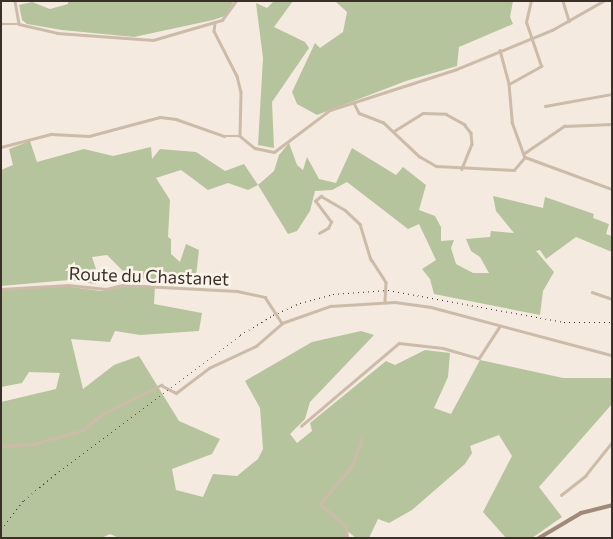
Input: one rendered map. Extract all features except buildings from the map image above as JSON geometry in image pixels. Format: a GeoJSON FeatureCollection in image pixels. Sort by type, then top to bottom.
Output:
{"type":"FeatureCollection","features":[{"type":"Feature","properties":{"kind":"main road"},"geometry":{"type":"LineString","coordinates":[[539,538],[569,519],[612,505]]}},
{"type":"Feature","properties":{"kind":"street"},"geometry":{"type":"LineString","coordinates":[[15,1],[19,24]]}},
{"type":"Feature","properties":{"kind":"street"},"geometry":{"type":"LineString","coordinates":[[1,24],[19,24],[57,33],[152,40],[196,25],[215,23],[228,16],[236,1]]}},
{"type":"Feature","properties":{"kind":"street"},"geometry":{"type":"LineString","coordinates":[[509,84],[541,66],[526,22],[531,1]]}},
{"type":"Feature","properties":{"kind":"street"},"geometry":{"type":"LineString","coordinates":[[562,1],[569,21]]}},
{"type":"Feature","properties":{"kind":"street"},"geometry":{"type":"LineString","coordinates":[[1,147],[51,134],[89,136],[160,116],[176,119],[224,136],[240,136],[254,148],[274,152],[324,114],[413,81],[457,69],[569,21],[603,1]]}},
{"type":"Feature","properties":{"kind":"street"},"geometry":{"type":"LineString","coordinates":[[215,23],[214,31],[237,76],[241,92],[240,136]]}},
{"type":"Feature","properties":{"kind":"street"},"geometry":{"type":"LineString","coordinates":[[500,50],[509,84],[512,122],[524,155],[612,189]]}},
{"type":"Feature","properties":{"kind":"street"},"geometry":{"type":"LineString","coordinates":[[545,106],[612,94]]}},
{"type":"Feature","properties":{"kind":"street"},"geometry":{"type":"LineString","coordinates":[[354,103],[359,113],[383,122],[429,162],[462,169],[514,170],[524,155],[564,126],[612,124]]}},
{"type":"Feature","properties":{"kind":"street"},"geometry":{"type":"LineString","coordinates":[[394,131],[423,113],[446,114],[464,124],[471,133],[472,144],[462,169]]}},
{"type":"Feature","properties":{"kind":"street"},"geometry":{"type":"LineString","coordinates":[[319,233],[328,228],[331,222],[315,202],[321,196],[345,210],[360,224],[372,259],[386,282],[385,302]]}},
{"type":"Feature","properties":{"kind":"street","name":"Route du Chastanet"},"geometry":{"type":"LineString","coordinates":[[1,289],[68,284],[97,290],[124,284],[237,292],[265,297],[282,323]]}},
{"type":"Feature","properties":{"kind":"street"},"geometry":{"type":"LineString","coordinates":[[592,292],[612,299]]}},
{"type":"Feature","properties":{"kind":"street"},"geometry":{"type":"LineString","coordinates":[[1,446],[33,444],[83,430],[104,413],[164,385],[171,392],[176,393],[209,368],[256,346],[282,323],[330,306],[385,302],[431,307],[500,325],[582,350],[612,355]]}},
{"type":"Feature","properties":{"kind":"street"},"geometry":{"type":"LineString","coordinates":[[301,426],[399,343],[443,348],[479,358],[500,325]]}},
{"type":"Feature","properties":{"kind":"street"},"geometry":{"type":"LineString","coordinates":[[347,538],[346,527],[320,504],[352,466],[361,440]]}},
{"type":"Feature","properties":{"kind":"street"},"geometry":{"type":"LineString","coordinates":[[561,495],[585,476],[612,442]]}},
{"type":"Feature","properties":{"kind":"green space"},"geometry":{"type":"Polygon","coordinates":[[[68,1],[234,1],[225,16],[134,37],[62,30],[27,24],[22,20],[19,5],[32,2],[50,9],[68,4],[68,1]]]}},
{"type":"Feature","properties":{"kind":"green space"},"geometry":{"type":"Polygon","coordinates":[[[274,1],[293,1],[274,27],[305,42],[309,48],[272,102],[274,148],[258,145],[263,58],[256,3],[267,8],[274,1]]]}},
{"type":"Feature","properties":{"kind":"green space"},"geometry":{"type":"Polygon","coordinates":[[[335,1],[513,1],[510,17],[513,24],[459,47],[457,66],[406,81],[317,115],[297,104],[292,92],[315,43],[320,48],[343,32],[347,12],[335,1]]]}},
{"type":"Feature","properties":{"kind":"green space"},"geometry":{"type":"Polygon","coordinates":[[[30,141],[37,162],[84,149],[113,156],[151,147],[152,159],[160,149],[196,152],[225,171],[244,164],[258,185],[248,190],[228,183],[208,190],[181,170],[156,178],[170,200],[168,237],[171,239],[171,254],[180,262],[186,244],[199,250],[195,285],[146,279],[124,272],[107,255],[92,257],[98,275],[96,284],[69,280],[1,286],[1,170],[13,165],[9,149],[30,141]]]}},
{"type":"Feature","properties":{"kind":"green space"},"geometry":{"type":"Polygon","coordinates":[[[289,143],[297,165],[303,170],[307,157],[319,179],[336,183],[352,148],[396,175],[403,167],[426,185],[419,210],[435,216],[441,227],[441,241],[454,240],[451,248],[456,264],[473,273],[489,273],[480,257],[471,251],[466,239],[490,237],[491,231],[514,233],[496,211],[493,196],[543,208],[545,197],[594,214],[593,218],[609,224],[606,234],[612,236],[612,252],[576,237],[546,259],[540,250],[536,251],[554,272],[543,291],[540,315],[434,294],[430,279],[422,269],[436,260],[419,224],[408,229],[347,182],[332,190],[315,191],[310,211],[297,231],[288,234],[258,185],[274,171],[279,155],[289,143]]]}},
{"type":"Feature","properties":{"kind":"green space"},"geometry":{"type":"Polygon","coordinates":[[[63,286],[101,291],[127,286],[155,287],[154,304],[202,313],[199,331],[140,335],[115,331],[110,342],[71,339],[83,389],[114,365],[139,356],[179,421],[220,439],[212,454],[172,469],[176,490],[203,497],[213,474],[237,476],[258,459],[263,449],[260,408],[245,381],[312,342],[361,331],[374,335],[310,402],[305,419],[290,434],[297,443],[312,431],[310,423],[386,361],[395,365],[425,350],[450,353],[448,377],[434,408],[451,414],[480,360],[563,378],[612,378],[612,404],[539,487],[562,517],[532,538],[506,538],[483,512],[512,456],[499,435],[470,446],[472,453],[465,464],[412,510],[389,523],[378,519],[369,538],[356,538],[346,530],[346,537],[337,538],[119,538],[110,534],[102,538],[1,538],[1,402],[56,389],[60,373],[29,372],[22,383],[1,387],[1,290],[63,286]]]}},
{"type":"Feature","properties":{"kind":"railway"},"geometry":{"type":"LineString","coordinates":[[1,529],[24,500],[59,471],[240,335],[273,315],[300,303],[333,294],[388,290],[564,322],[612,322]]}}]}
